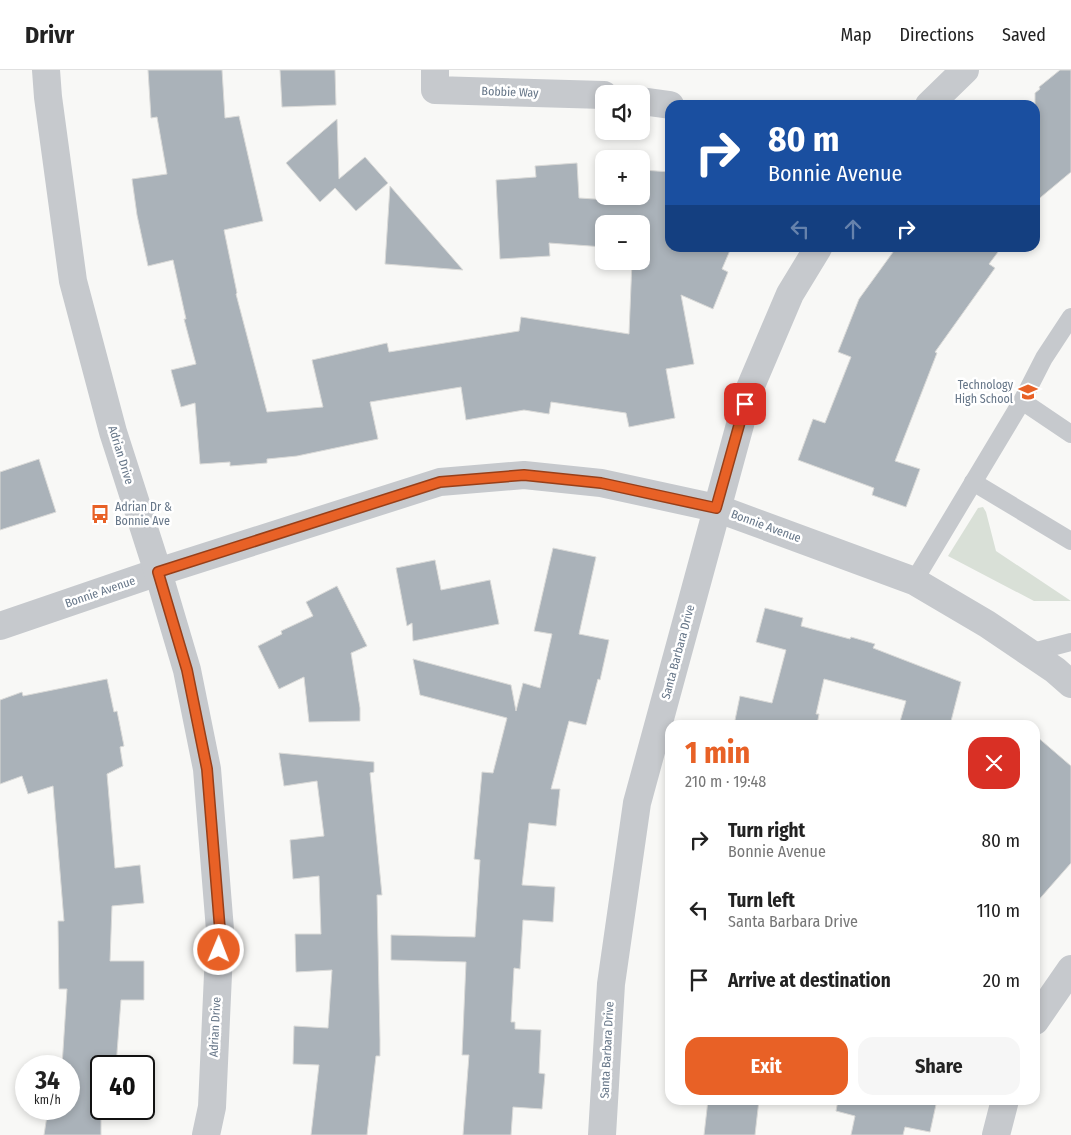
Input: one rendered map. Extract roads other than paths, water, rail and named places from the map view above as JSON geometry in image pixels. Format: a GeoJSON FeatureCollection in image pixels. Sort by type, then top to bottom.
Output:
{"type":"FeatureCollection","features":[{"type":"Feature","properties":{"kind":"street","name":"Adrian Drive"},"geometry":{"type":"LineString","coordinates":[[46,70],[73,281],[114,432],[187,670],[207,769],[220,930],[212,1107],[206,1135]]}},
{"type":"Feature","properties":{"kind":"street","name":"Bobbie Way"},"geometry":{"type":"LineString","coordinates":[[435,70],[435,90],[595,95]]}},
{"type":"Feature","properties":{"kind":"street"},"geometry":{"type":"LineString","coordinates":[[934,100],[965,70]]}},
{"type":"Feature","properties":{"kind":"street"},"geometry":{"type":"LineString","coordinates":[[650,102],[665,104]]}},
{"type":"Feature","properties":{"kind":"street","name":"Santa Barbara Drive"},"geometry":{"type":"LineString","coordinates":[[602,1135],[611,984],[637,803],[750,388],[790,294],[816,252]]}},
{"type":"Feature","properties":{"kind":"street","name":"Bonnie Avenue"},"geometry":{"type":"LineString","coordinates":[[0,626],[158,572],[440,482],[524,475],[601,483],[716,508],[914,581],[987,624],[1055,670],[1071,684]]}},
{"type":"Feature","properties":{"kind":"street"},"geometry":{"type":"LineString","coordinates":[[1040,1014],[1071,969]]}},
{"type":"Feature","properties":{"kind":"street"},"geometry":{"type":"LineString","coordinates":[[996,1135],[1004,1105]]}},
{"type":"Feature","properties":{"kind":"lane"},"geometry":{"type":"LineString","coordinates":[[914,581],[1022,401],[1044,358],[1071,317]]}},
{"type":"Feature","properties":{"kind":"lane"},"geometry":{"type":"LineString","coordinates":[[1022,401],[1071,434]]}},
{"type":"Feature","properties":{"kind":"lane"},"geometry":{"type":"LineString","coordinates":[[973,482],[1071,541]]}},
{"type":"Feature","properties":{"kind":"lane"},"geometry":{"type":"LineString","coordinates":[[1029,653],[1071,642]]}},
{"type":"Feature","properties":{"kind":"place","name":"Technology High School"},"geometry":{"type":"Point","coordinates":[1028,392]}},
{"type":"Feature","properties":{"kind":"place","name":"Adrian Dr & Bonnie Ave"},"geometry":{"type":"Point","coordinates":[100,514]}}]}
